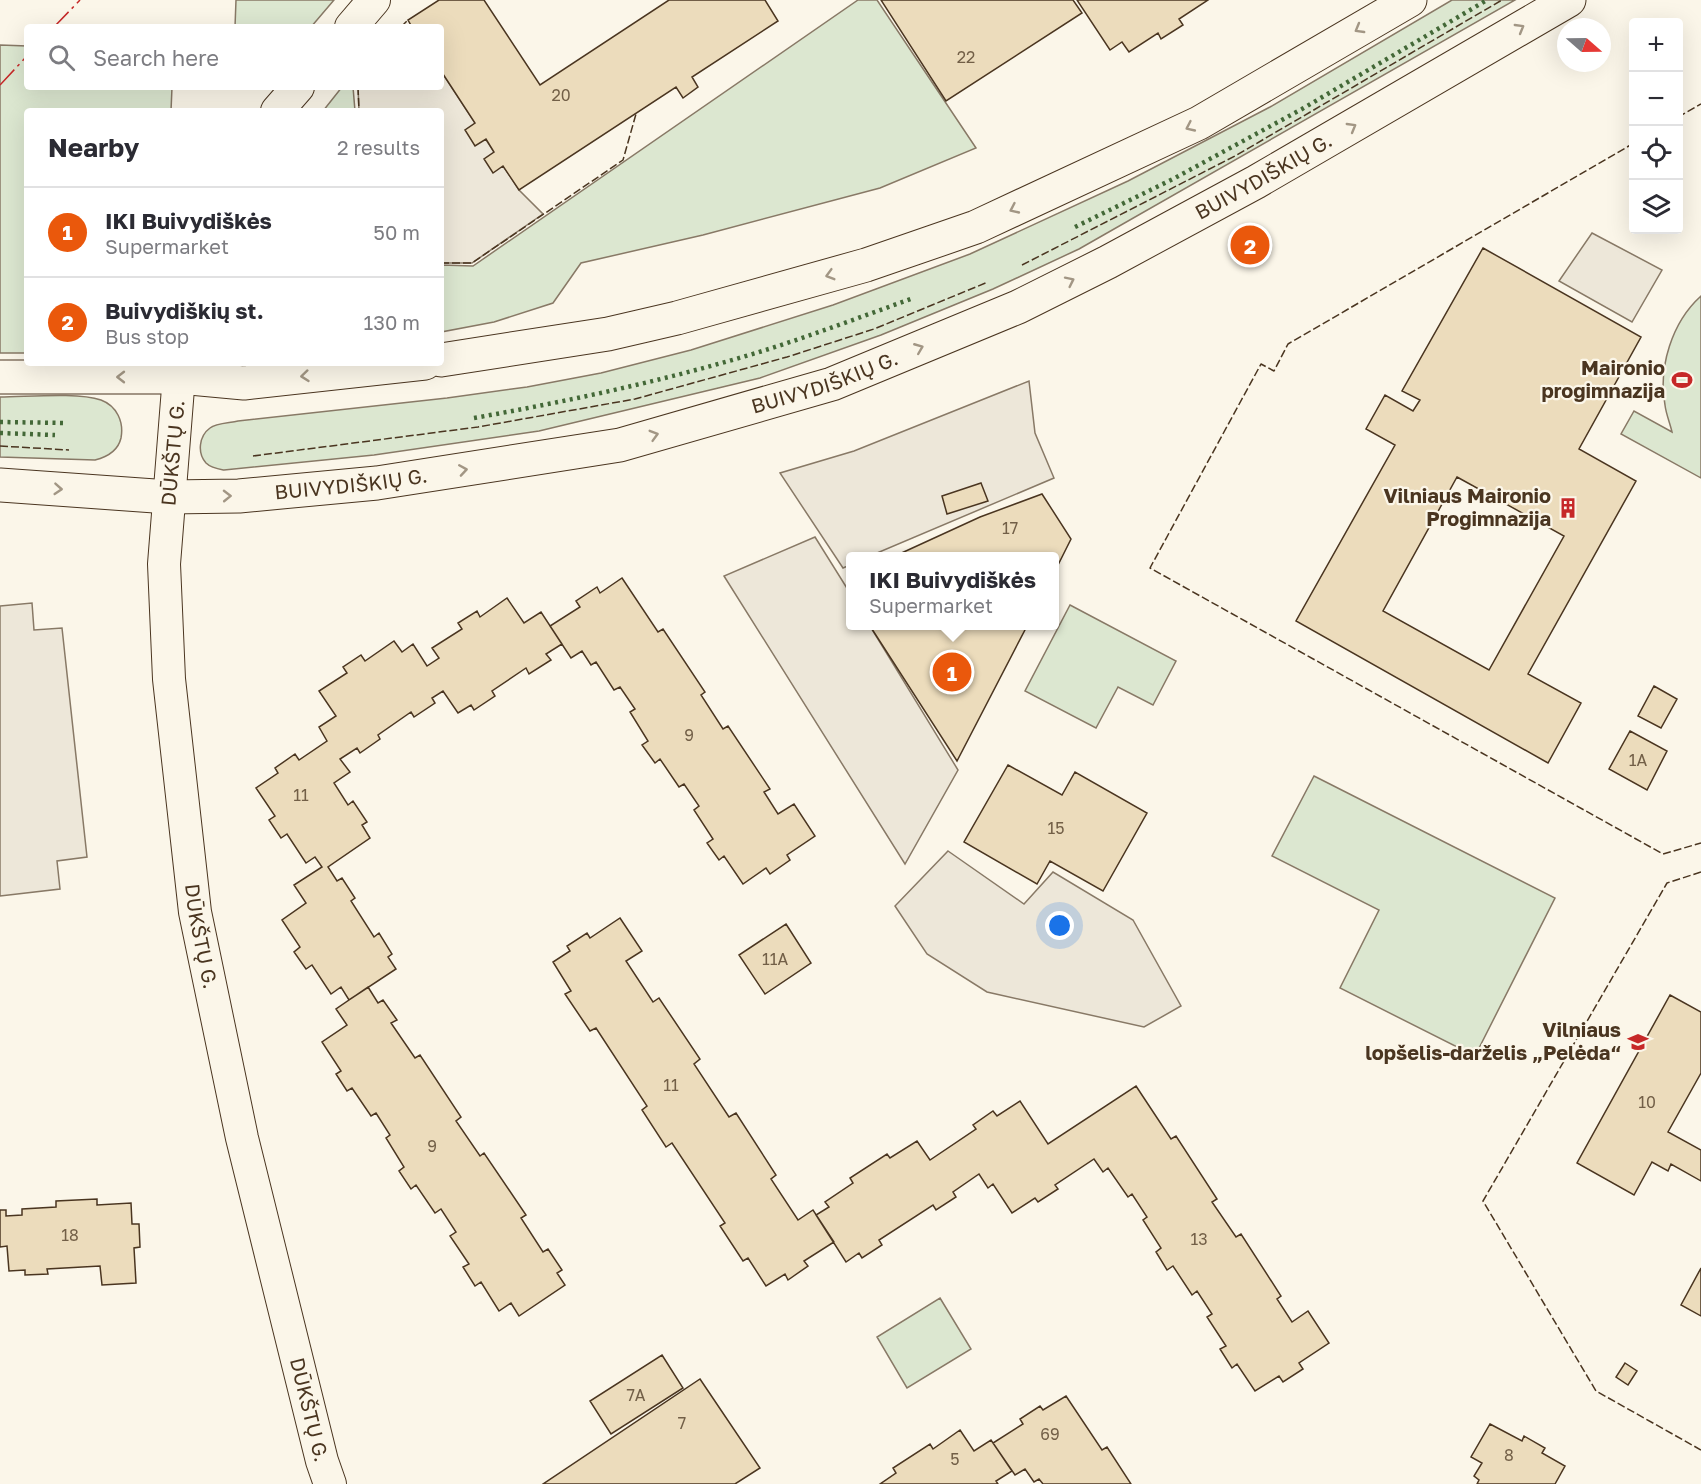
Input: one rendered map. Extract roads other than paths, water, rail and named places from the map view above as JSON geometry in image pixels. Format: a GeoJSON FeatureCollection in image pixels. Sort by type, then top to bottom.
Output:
{"type":"FeatureCollection","features":[{"type":"Feature","properties":{"kind":"main road"},"geometry":{"type":"LineString","coordinates":[[444,360],[608,334],[676,318],[866,265],[976,227],[1198,123],[1410,0]]}},
{"type":"Feature","properties":{"kind":"main road","name":"BUIVYDIŠKIŲ G."},"geometry":{"type":"LineString","coordinates":[[0,485],[169,497],[239,496],[377,483],[620,445],[832,384],[1018,307],[1108,262],[1256,182],[1569,0]]}},
{"type":"Feature","properties":{"kind":"main road"},"geometry":{"type":"LineString","coordinates":[[0,377],[179,370],[244,383],[398,366]]}},
{"type":"Feature","properties":{"kind":"street"},"geometry":{"type":"LineString","coordinates":[[354,24],[375,0]]}},
{"type":"Feature","properties":{"kind":"street"},"geometry":{"type":"LineString","coordinates":[[280,108],[295,90]]}},
{"type":"Feature","properties":{"kind":"street","name":"DŪKŠTŲ G."},"geometry":{"type":"LineString","coordinates":[[179,370],[164,564],[169,679],[195,912],[242,1138],[319,1450],[330,1484]]}},
{"type":"Feature","properties":{"kind":"place","name":"Buivydiškių st."},"geometry":{"type":"Point","coordinates":[1250,245]}},
{"type":"Feature","properties":{"kind":"place","name":"Maironio progimnazija"},"geometry":{"type":"Point","coordinates":[1682,380]}},
{"type":"Feature","properties":{"kind":"place","name":"Vilniaus Maironio Progimnazija"},"geometry":{"type":"Point","coordinates":[1568,508]}},
{"type":"Feature","properties":{"kind":"place","name":"IKI Buivydiškės"},"geometry":{"type":"Point","coordinates":[952,672]}},
{"type":"Feature","properties":{"kind":"place","name":"Vilniaus lopšelis-darželis „Pelėda“"},"geometry":{"type":"Point","coordinates":[1638,1042]}}]}
